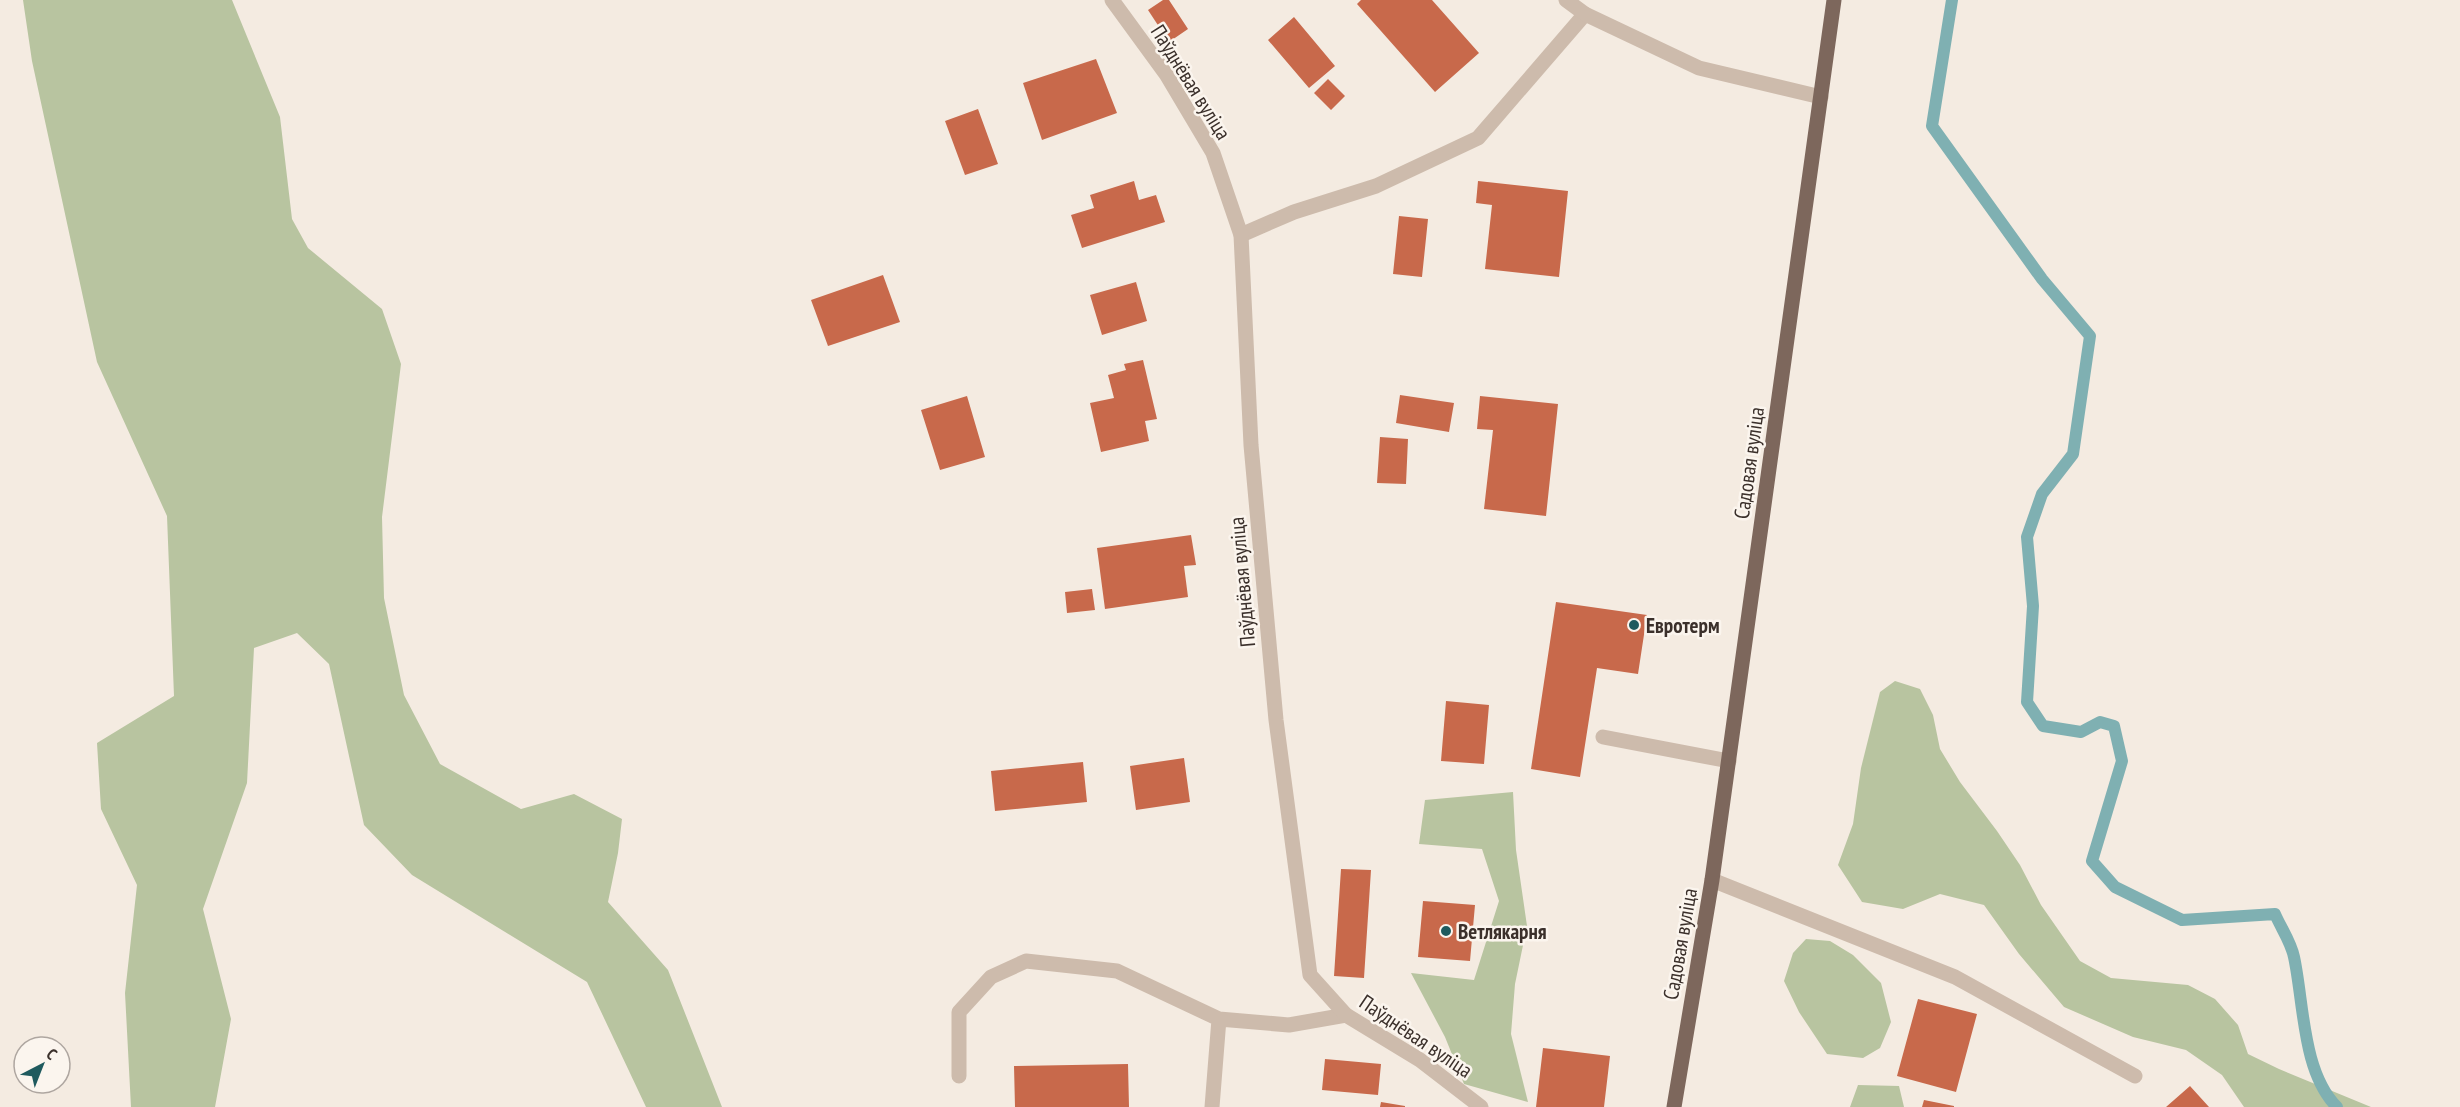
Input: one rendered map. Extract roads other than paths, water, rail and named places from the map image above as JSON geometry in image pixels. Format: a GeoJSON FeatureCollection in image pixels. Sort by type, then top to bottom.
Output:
{"type":"FeatureCollection","features":[{"type":"Feature","properties":{"kind":"main road","name":"Садовая вуліца"},"geometry":{"type":"LineString","coordinates":[[1674,1107],[1712,880],[1834,0]]}},
{"type":"Feature","properties":{"kind":"street","name":"Паўднёвая вуліца"},"geometry":{"type":"LineString","coordinates":[[1112,0],[1166,74],[1213,153],[1240,235],[1251,445],[1276,720],[1310,975],[1346,1016],[1420,1060],[1481,1107]]}},
{"type":"Feature","properties":{"kind":"street"},"geometry":{"type":"LineString","coordinates":[[1566,0],[1585,14],[1699,68],[1821,97]]}},
{"type":"Feature","properties":{"kind":"street"},"geometry":{"type":"LineString","coordinates":[[1240,235],[1294,212],[1376,186],[1478,138],[1585,14]]}},
{"type":"Feature","properties":{"kind":"street"},"geometry":{"type":"LineString","coordinates":[[1603,737],[1729,761]]}},
{"type":"Feature","properties":{"kind":"street"},"geometry":{"type":"LineString","coordinates":[[1712,880],[1955,977],[2135,1076]]}},
{"type":"Feature","properties":{"kind":"street"},"geometry":{"type":"LineString","coordinates":[[959,1076],[959,1012],[991,977],[1026,961],[1117,971],[1219,1019],[1289,1025],[1346,1016]]}},
{"type":"Feature","properties":{"kind":"street"},"geometry":{"type":"LineString","coordinates":[[1212,1107],[1219,1019]]}},
{"type":"Feature","properties":{"kind":"waterway"},"geometry":{"type":"LineString","coordinates":[[1952,0],[1932,126],[2042,279],[2090,336],[2073,454],[2042,494],[2027,537],[2033,606],[2027,702],[2043,726],[2081,732],[2100,722],[2114,726],[2122,761],[2092,861],[2115,887],[2182,920],[2275,914],[2293,951],[2306,1036],[2317,1075],[2337,1107]]}},
{"type":"Feature","properties":{"kind":"place","name":"Евротерм"},"geometry":{"type":"Point","coordinates":[1634,625]}},
{"type":"Feature","properties":{"kind":"place","name":"Ветлякарня"},"geometry":{"type":"Point","coordinates":[1446,931]}}]}
